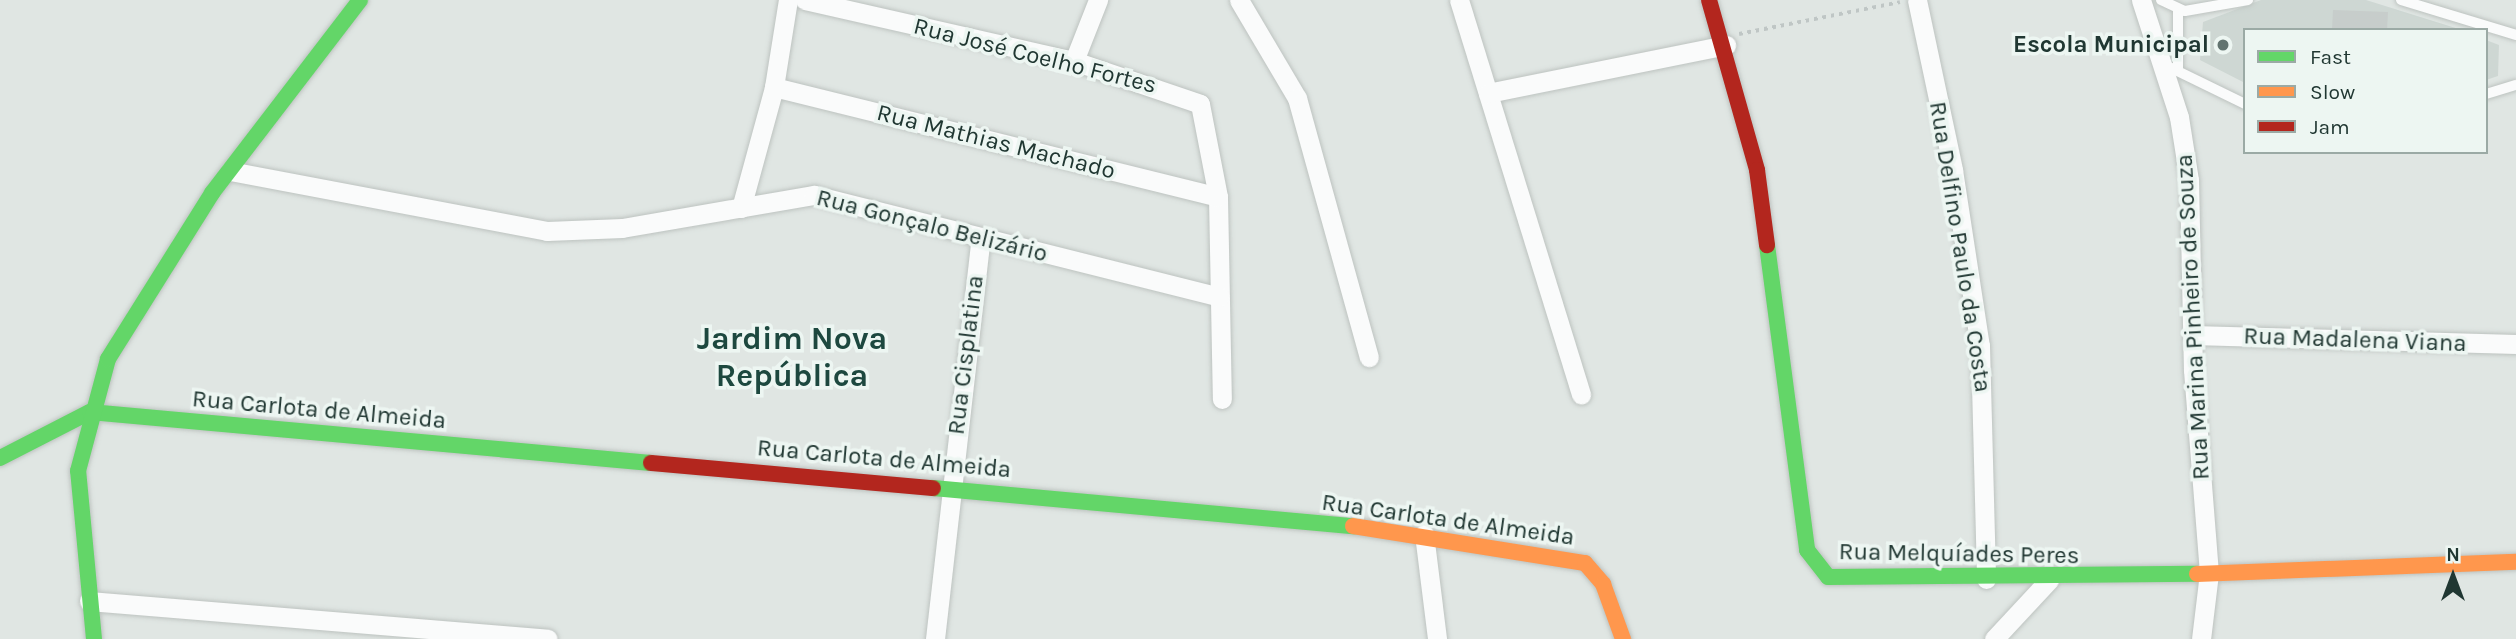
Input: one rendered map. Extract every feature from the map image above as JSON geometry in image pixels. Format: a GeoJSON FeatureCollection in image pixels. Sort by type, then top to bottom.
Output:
{"type":"FeatureCollection","features":[{"type":"Feature","properties":{"kind":"street"},"geometry":{"type":"LineString","coordinates":[[94,639],[78,490],[90,412],[124,329],[230,171],[360,0]]}},
{"type":"Feature","properties":{"kind":"street"},"geometry":{"type":"LineString","coordinates":[[741,208],[774,87],[788,0]]}},
{"type":"Feature","properties":{"kind":"street","name":"Rua José Coelho Fortes"},"geometry":{"type":"LineString","coordinates":[[805,0],[1074,61],[1191,96],[1208,124],[1218,197]]}},
{"type":"Feature","properties":{"kind":"street"},"geometry":{"type":"LineString","coordinates":[[1074,61],[1098,0]]}},
{"type":"Feature","properties":{"kind":"street"},"geometry":{"type":"LineString","coordinates":[[1239,0],[1297,98],[1369,357]]}},
{"type":"Feature","properties":{"kind":"street"},"geometry":{"type":"LineString","coordinates":[[1459,0],[1581,395]]}},
{"type":"Feature","properties":{"kind":"street","name":"Rua Melquíades Peres"},"geometry":{"type":"LineString","coordinates":[[1709,0],[1725,41],[1757,170],[1780,382],[1811,558],[1828,577],[1845,581],[2049,580],[2516,562]]}},
{"type":"Feature","properties":{"kind":"street","name":"Rua Delfino Paulo da Costa"},"geometry":{"type":"LineString","coordinates":[[1917,0],[1953,170],[1980,346],[1986,579]]}},
{"type":"Feature","properties":{"kind":"street","name":"Rua Marina Pinheiro de Souza"},"geometry":{"type":"LineString","coordinates":[[2141,0],[2157,62],[2179,117],[2189,180],[2193,335],[2209,573],[2201,639]]}},
{"type":"Feature","properties":{"kind":"street"},"geometry":{"type":"LineString","coordinates":[[1488,93],[1725,41]]}},
{"type":"Feature","properties":{"kind":"street","name":"Rua Mathias Machado"},"geometry":{"type":"LineString","coordinates":[[774,87],[1218,197]]}},
{"type":"Feature","properties":{"kind":"street","name":"Rua Gonçalo Belizário"},"geometry":{"type":"LineString","coordinates":[[230,171],[547,231],[622,228],[814,195],[1219,297]]}},
{"type":"Feature","properties":{"kind":"street"},"geometry":{"type":"LineString","coordinates":[[1218,197],[1222,399]]}},
{"type":"Feature","properties":{"kind":"street","name":"Rua Cisplatina"},"geometry":{"type":"LineString","coordinates":[[935,639],[949,489],[981,238]]}},
{"type":"Feature","properties":{"kind":"street","name":"Rua Madalena Viana"},"geometry":{"type":"LineString","coordinates":[[2193,335],[2516,344]]}},
{"type":"Feature","properties":{"kind":"street"},"geometry":{"type":"LineString","coordinates":[[0,458],[90,412]]}},
{"type":"Feature","properties":{"kind":"street","name":"Rua Carlota de Almeida"},"geometry":{"type":"LineString","coordinates":[[90,412],[1424,534],[1585,563],[1603,584],[1623,639]]}},
{"type":"Feature","properties":{"kind":"street"},"geometry":{"type":"LineString","coordinates":[[1424,534],[1437,639]]}},
{"type":"Feature","properties":{"kind":"street"},"geometry":{"type":"LineString","coordinates":[[1994,639],[2049,580]]}},
{"type":"Feature","properties":{"kind":"street"},"geometry":{"type":"LineString","coordinates":[[89,601],[547,639]]}},
{"type":"Feature","properties":{"kind":"lane"},"geometry":{"type":"LineString","coordinates":[[2161,0],[2178,10],[2248,0]]}},
{"type":"Feature","properties":{"kind":"lane"},"geometry":{"type":"LineString","coordinates":[[2402,0],[2516,36]]}},
{"type":"Feature","properties":{"kind":"lane"},"geometry":{"type":"LineString","coordinates":[[2178,10],[2178,68]]}},
{"type":"Feature","properties":{"kind":"lane"},"geometry":{"type":"LineString","coordinates":[[2157,62],[2178,68],[2243,103]]}},
{"type":"Feature","properties":{"kind":"lane"},"geometry":{"type":"LineString","coordinates":[[2488,93],[2516,86]]}},
{"type":"Feature","properties":{"kind":"path"},"geometry":{"type":"LineString","coordinates":[[1725,41],[1907,0]]}},
{"type":"Feature","properties":{"kind":"shaded area","name":"Escola Municipal"},"geometry":{"type":"Polygon","coordinates":[[[2261,0],[2366,0],[2456,28],[2243,28],[2243,82],[2200,60],[2203,22],[2261,0]]]}},
{"type":"Feature","properties":{"kind":"shaded area"},"geometry":{"type":"Polygon","coordinates":[[[2488,41],[2499,45],[2498,76],[2488,79],[2488,41]]]}},
{"type":"Feature","properties":{"kind":"building"},"geometry":{"type":"Polygon","coordinates":[[[2333,10],[2388,12],[2387,28],[2332,28],[2333,10]]]}},
{"type":"Feature","properties":{"kind":"traffic: fast"},"geometry":{"type":"LineString","coordinates":[[94,639],[78,471],[108,359],[212,193],[360,0]]}},
{"type":"Feature","properties":{"kind":"traffic: fast"},"geometry":{"type":"LineString","coordinates":[[1767,245],[1807,550],[1828,577],[2197,574]]}},
{"type":"Feature","properties":{"kind":"traffic: fast"},"geometry":{"type":"LineString","coordinates":[[0,458],[90,412],[651,463]]}},
{"type":"Feature","properties":{"kind":"traffic: fast"},"geometry":{"type":"LineString","coordinates":[[933,488],[1353,526]]}},
{"type":"Feature","properties":{"kind":"traffic: slow"},"geometry":{"type":"LineString","coordinates":[[1353,526],[1585,563],[1603,584],[1623,639]]}},
{"type":"Feature","properties":{"kind":"traffic: slow"},"geometry":{"type":"LineString","coordinates":[[2197,574],[2516,562]]}},
{"type":"Feature","properties":{"kind":"traffic: jam"},"geometry":{"type":"LineString","coordinates":[[1709,0],[1757,170],[1767,245]]}},
{"type":"Feature","properties":{"kind":"traffic: jam"},"geometry":{"type":"LineString","coordinates":[[651,463],[933,488]]}},
{"type":"Feature","properties":{"kind":"place","name":"Escola Municipal"},"geometry":{"type":"Point","coordinates":[2223,45]}},
{"type":"Feature","properties":{"kind":"district","name":"Jardim Nova República"},"geometry":{"type":"Point","coordinates":[792,358]}}]}
